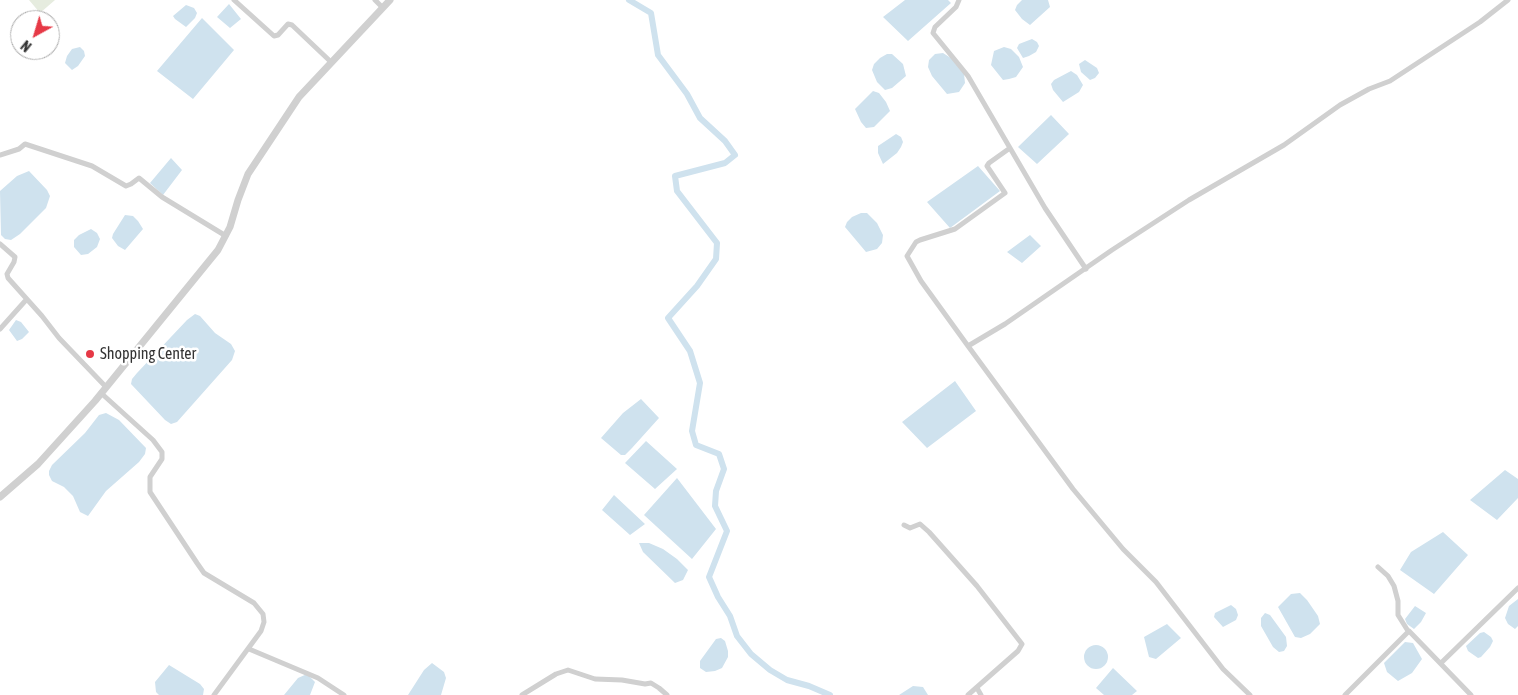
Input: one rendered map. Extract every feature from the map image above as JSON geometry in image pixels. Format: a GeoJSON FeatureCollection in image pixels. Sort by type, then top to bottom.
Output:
{"type":"FeatureCollection","features":[{"type":"Feature","properties":{"kind":"street"},"geometry":{"type":"LineString","coordinates":[[234,0],[274,36],[278,36],[288,24],[292,25],[331,62]]}},
{"type":"Feature","properties":{"kind":"street"},"geometry":{"type":"LineString","coordinates":[[375,0],[383,8]]}},
{"type":"Feature","properties":{"kind":"street"},"geometry":{"type":"LineString","coordinates":[[0,497],[38,464],[104,390],[218,250],[226,236],[248,174],[299,97],[390,0]]}},
{"type":"Feature","properties":{"kind":"street"},"geometry":{"type":"LineString","coordinates":[[958,0],[956,7],[935,27],[933,33],[968,76],[1045,208],[1086,269]]}},
{"type":"Feature","properties":{"kind":"street"},"geometry":{"type":"LineString","coordinates":[[968,346],[1006,324],[1112,250],[1190,200],[1284,145],[1368,89],[1390,81],[1480,22],[1508,0]]}},
{"type":"Feature","properties":{"kind":"street"},"geometry":{"type":"LineString","coordinates":[[0,155],[19,149],[25,144],[92,166],[126,186],[139,178],[162,197],[226,236]]}},
{"type":"Feature","properties":{"kind":"street"},"geometry":{"type":"LineString","coordinates":[[1010,148],[988,165],[1005,192],[1004,194],[955,229],[916,242],[907,256],[921,281],[1073,489],[1123,549],[1156,582],[1222,669],[1250,695]]}},
{"type":"Feature","properties":{"kind":"street"},"geometry":{"type":"LineString","coordinates":[[0,244],[15,257],[6,276],[104,390],[153,440],[162,452],[162,459],[150,478],[150,492],[204,573],[254,603],[264,614],[263,627],[249,649],[214,695]]}},
{"type":"Feature","properties":{"kind":"street"},"geometry":{"type":"LineString","coordinates":[[0,329],[26,300]]}},
{"type":"Feature","properties":{"kind":"street"},"geometry":{"type":"LineString","coordinates":[[904,525],[910,528],[920,524],[929,532],[977,586],[1022,644],[1018,651],[968,695]]}},
{"type":"Feature","properties":{"kind":"street"},"geometry":{"type":"LineString","coordinates":[[1378,567],[1388,576],[1394,586],[1398,601],[1398,615],[1408,632],[1471,695]]}},
{"type":"Feature","properties":{"kind":"street"},"geometry":{"type":"LineString","coordinates":[[1441,663],[1518,588]]}},
{"type":"Feature","properties":{"kind":"street"},"geometry":{"type":"LineString","coordinates":[[1345,695],[1408,632]]}},
{"type":"Feature","properties":{"kind":"street"},"geometry":{"type":"LineString","coordinates":[[249,649],[318,678],[344,695]]}},
{"type":"Feature","properties":{"kind":"street"},"geometry":{"type":"LineString","coordinates":[[522,695],[556,674],[568,670],[595,679],[651,683],[667,695]]}},
{"type":"Feature","properties":{"kind":"street"},"geometry":{"type":"LineString","coordinates":[[977,688],[981,695]]}},
{"type":"Feature","properties":{"kind":"shaded area"},"geometry":{"type":"Polygon","coordinates":[[[29,0],[55,0],[43,10],[37,10],[29,0]]]}},
{"type":"Feature","properties":{"kind":"water"},"geometry":{"type":"Polygon","coordinates":[[[905,0],[948,0],[951,3],[908,41],[883,17],[905,0]]]}},
{"type":"Feature","properties":{"kind":"water"},"geometry":{"type":"Polygon","coordinates":[[[1022,0],[1048,0],[1050,7],[1030,25],[1015,10],[1022,0]]]}},
{"type":"Feature","properties":{"kind":"water"},"geometry":{"type":"Polygon","coordinates":[[[229,4],[241,19],[230,28],[217,17],[229,4]]]}},
{"type":"Feature","properties":{"kind":"water"},"geometry":{"type":"Polygon","coordinates":[[[186,5],[194,8],[197,13],[195,18],[186,27],[173,16],[186,5]]]}},
{"type":"Feature","properties":{"kind":"water"},"geometry":{"type":"Polygon","coordinates":[[[202,18],[234,50],[193,99],[157,71],[202,18]]]}},
{"type":"Feature","properties":{"kind":"water"},"geometry":{"type":"Polygon","coordinates":[[[1032,39],[1039,46],[1036,52],[1023,58],[1017,48],[1019,44],[1032,39]]]}},
{"type":"Feature","properties":{"kind":"water"},"geometry":{"type":"Polygon","coordinates":[[[80,47],[84,51],[85,56],[78,66],[72,70],[65,63],[67,56],[72,49],[80,47]]]}},
{"type":"Feature","properties":{"kind":"water"},"geometry":{"type":"Polygon","coordinates":[[[1004,47],[1011,49],[1019,57],[1023,67],[1016,77],[1003,80],[991,65],[994,51],[1004,47]]]}},
{"type":"Feature","properties":{"kind":"water"},"geometry":{"type":"Polygon","coordinates":[[[943,53],[954,60],[964,74],[965,83],[959,92],[947,94],[932,76],[928,67],[929,60],[935,54],[943,53]]]}},
{"type":"Feature","properties":{"kind":"water"},"geometry":{"type":"Polygon","coordinates":[[[887,54],[892,54],[903,64],[906,76],[892,88],[885,90],[877,82],[872,70],[874,64],[887,54]]]}},
{"type":"Feature","properties":{"kind":"water"},"geometry":{"type":"Polygon","coordinates":[[[1085,60],[1097,68],[1099,73],[1090,80],[1081,72],[1079,64],[1085,60]]]}},
{"type":"Feature","properties":{"kind":"water"},"geometry":{"type":"Polygon","coordinates":[[[1071,71],[1077,75],[1083,85],[1079,92],[1063,102],[1053,90],[1051,84],[1054,80],[1071,71]]]}},
{"type":"Feature","properties":{"kind":"water"},"geometry":{"type":"Polygon","coordinates":[[[873,91],[879,93],[890,111],[874,127],[866,128],[855,109],[873,91]]]}},
{"type":"Feature","properties":{"kind":"water"},"geometry":{"type":"Polygon","coordinates":[[[1051,115],[1069,134],[1037,164],[1018,147],[1051,115]]]}},
{"type":"Feature","properties":{"kind":"water"},"geometry":{"type":"Polygon","coordinates":[[[896,134],[901,137],[903,142],[901,147],[897,153],[883,164],[878,153],[878,146],[896,134]]]}},
{"type":"Feature","properties":{"kind":"water"},"geometry":{"type":"Polygon","coordinates":[[[171,158],[182,170],[163,195],[150,183],[171,158]]]}},
{"type":"Feature","properties":{"kind":"water"},"geometry":{"type":"Polygon","coordinates":[[[978,166],[1000,191],[950,228],[927,202],[978,166]]]}},
{"type":"Feature","properties":{"kind":"water"},"geometry":{"type":"Polygon","coordinates":[[[29,171],[47,190],[50,196],[46,208],[20,234],[11,240],[5,239],[1,235],[0,191],[17,176],[29,171]]]}},
{"type":"Feature","properties":{"kind":"water"},"geometry":{"type":"Polygon","coordinates":[[[861,213],[867,213],[877,223],[883,235],[882,243],[877,249],[866,252],[845,227],[852,217],[861,213]]]}},
{"type":"Feature","properties":{"kind":"water"},"geometry":{"type":"Polygon","coordinates":[[[125,215],[133,216],[143,229],[125,250],[118,246],[112,238],[125,215]]]}},
{"type":"Feature","properties":{"kind":"water"},"geometry":{"type":"Polygon","coordinates":[[[91,229],[97,233],[100,239],[97,247],[88,254],[81,255],[74,247],[74,240],[91,229]]]}},
{"type":"Feature","properties":{"kind":"water"},"geometry":{"type":"Polygon","coordinates":[[[1030,235],[1041,246],[1022,263],[1007,252],[1030,235]]]}},
{"type":"Feature","properties":{"kind":"water"},"geometry":{"type":"Polygon","coordinates":[[[195,314],[200,316],[215,333],[231,344],[235,351],[232,360],[177,422],[171,424],[131,384],[132,379],[187,320],[195,314]]]}},
{"type":"Feature","properties":{"kind":"water"},"geometry":{"type":"Polygon","coordinates":[[[16,320],[21,322],[29,332],[17,341],[9,330],[16,320]]]}},
{"type":"Feature","properties":{"kind":"water"},"geometry":{"type":"Polygon","coordinates":[[[955,381],[976,411],[927,448],[902,422],[955,381]]]}},
{"type":"Feature","properties":{"kind":"water"},"geometry":{"type":"Polygon","coordinates":[[[641,399],[659,418],[625,455],[621,455],[601,438],[623,413],[641,399]]]}},
{"type":"Feature","properties":{"kind":"water"},"geometry":{"type":"Polygon","coordinates":[[[106,413],[119,420],[146,448],[145,454],[139,462],[106,491],[88,516],[80,512],[73,496],[64,487],[52,481],[49,471],[52,465],[85,433],[99,415],[106,413]]]}},
{"type":"Feature","properties":{"kind":"water"},"geometry":{"type":"Polygon","coordinates":[[[646,441],[677,469],[655,489],[625,463],[646,441]]]}},
{"type":"Feature","properties":{"kind":"water"},"geometry":{"type":"Polygon","coordinates":[[[1505,470],[1518,479],[1518,498],[1497,520],[1470,500],[1505,470]]]}},
{"type":"Feature","properties":{"kind":"water"},"geometry":{"type":"Polygon","coordinates":[[[677,478],[716,529],[692,559],[644,515],[677,478]]]}},
{"type":"Feature","properties":{"kind":"water"},"geometry":{"type":"Polygon","coordinates":[[[614,495],[645,524],[630,535],[602,510],[614,495]]]}},
{"type":"Feature","properties":{"kind":"water"},"geometry":{"type":"Polygon","coordinates":[[[1443,532],[1468,555],[1434,594],[1400,570],[1411,552],[1443,532]]]}},
{"type":"Feature","properties":{"kind":"water"},"geometry":{"type":"Polygon","coordinates":[[[639,543],[649,543],[663,549],[677,559],[688,570],[683,580],[675,583],[643,552],[639,543]]]}},
{"type":"Feature","properties":{"kind":"water"},"geometry":{"type":"Polygon","coordinates":[[[1300,593],[1318,616],[1320,624],[1310,634],[1301,638],[1295,637],[1278,607],[1291,594],[1300,593]]]}},
{"type":"Feature","properties":{"kind":"water"},"geometry":{"type":"Polygon","coordinates":[[[1518,599],[1518,626],[1515,629],[1508,624],[1505,618],[1509,606],[1518,599]]]}},
{"type":"Feature","properties":{"kind":"water"},"geometry":{"type":"Polygon","coordinates":[[[1231,605],[1236,609],[1238,615],[1236,620],[1223,627],[1214,617],[1215,613],[1231,605]]]}},
{"type":"Feature","properties":{"kind":"water"},"geometry":{"type":"Polygon","coordinates":[[[1415,606],[1426,613],[1414,629],[1407,624],[1405,619],[1415,606]]]}},
{"type":"Feature","properties":{"kind":"water"},"geometry":{"type":"Polygon","coordinates":[[[1265,613],[1270,615],[1286,637],[1287,646],[1284,651],[1279,652],[1273,647],[1261,626],[1261,618],[1265,613]]]}},
{"type":"Feature","properties":{"kind":"water"},"geometry":{"type":"Polygon","coordinates":[[[1167,624],[1181,638],[1156,659],[1149,657],[1144,637],[1167,624]]]}},
{"type":"Feature","properties":{"kind":"water"},"geometry":{"type":"Polygon","coordinates":[[[1484,632],[1493,641],[1490,647],[1478,658],[1468,651],[1466,646],[1480,633],[1484,632]]]}},
{"type":"Feature","properties":{"kind":"water"},"geometry":{"type":"Polygon","coordinates":[[[721,638],[725,641],[728,657],[722,668],[706,672],[700,668],[700,661],[716,639],[721,638]]]}},
{"type":"Feature","properties":{"kind":"water"},"geometry":{"type":"Polygon","coordinates":[[[1405,642],[1413,643],[1422,659],[1412,673],[1398,681],[1387,672],[1384,663],[1405,642]]]}},
{"type":"Feature","properties":{"kind":"water"},"geometry":{"type":"Polygon","coordinates":[[[1096,645],[1101,646],[1107,652],[1107,662],[1101,668],[1096,669],[1091,668],[1085,662],[1084,657],[1085,652],[1091,646],[1096,645]]]}},
{"type":"Feature","properties":{"kind":"water"},"geometry":{"type":"Polygon","coordinates":[[[432,663],[444,672],[446,678],[441,695],[408,695],[424,670],[432,663]]]}},
{"type":"Feature","properties":{"kind":"water"},"geometry":{"type":"Polygon","coordinates":[[[169,665],[200,684],[204,689],[203,695],[159,695],[156,692],[155,682],[169,665]]]}},
{"type":"Feature","properties":{"kind":"water"},"geometry":{"type":"Polygon","coordinates":[[[1113,668],[1137,691],[1132,695],[1104,695],[1096,688],[1113,668]]]}},
{"type":"Feature","properties":{"kind":"water"},"geometry":{"type":"Polygon","coordinates":[[[307,674],[315,682],[310,695],[284,695],[298,678],[307,674]]]}},
{"type":"Feature","properties":{"kind":"water"},"geometry":{"type":"Polygon","coordinates":[[[913,686],[923,687],[928,695],[899,695],[913,686]]]}},
{"type":"Feature","properties":{"kind":"waterway"},"geometry":{"type":"LineString","coordinates":[[629,0],[651,13],[658,55],[687,94],[700,118],[725,141],[735,155],[725,163],[675,176],[677,191],[717,243],[716,259],[697,286],[668,318],[690,351],[700,383],[692,431],[696,445],[719,454],[724,469],[716,491],[715,506],[727,531],[709,577],[718,597],[730,616],[737,636],[751,654],[770,670],[787,680],[809,686],[830,695]]}},
{"type":"Feature","properties":{"kind":"place","name":"Shopping Center"},"geometry":{"type":"Point","coordinates":[90,354]}}]}
